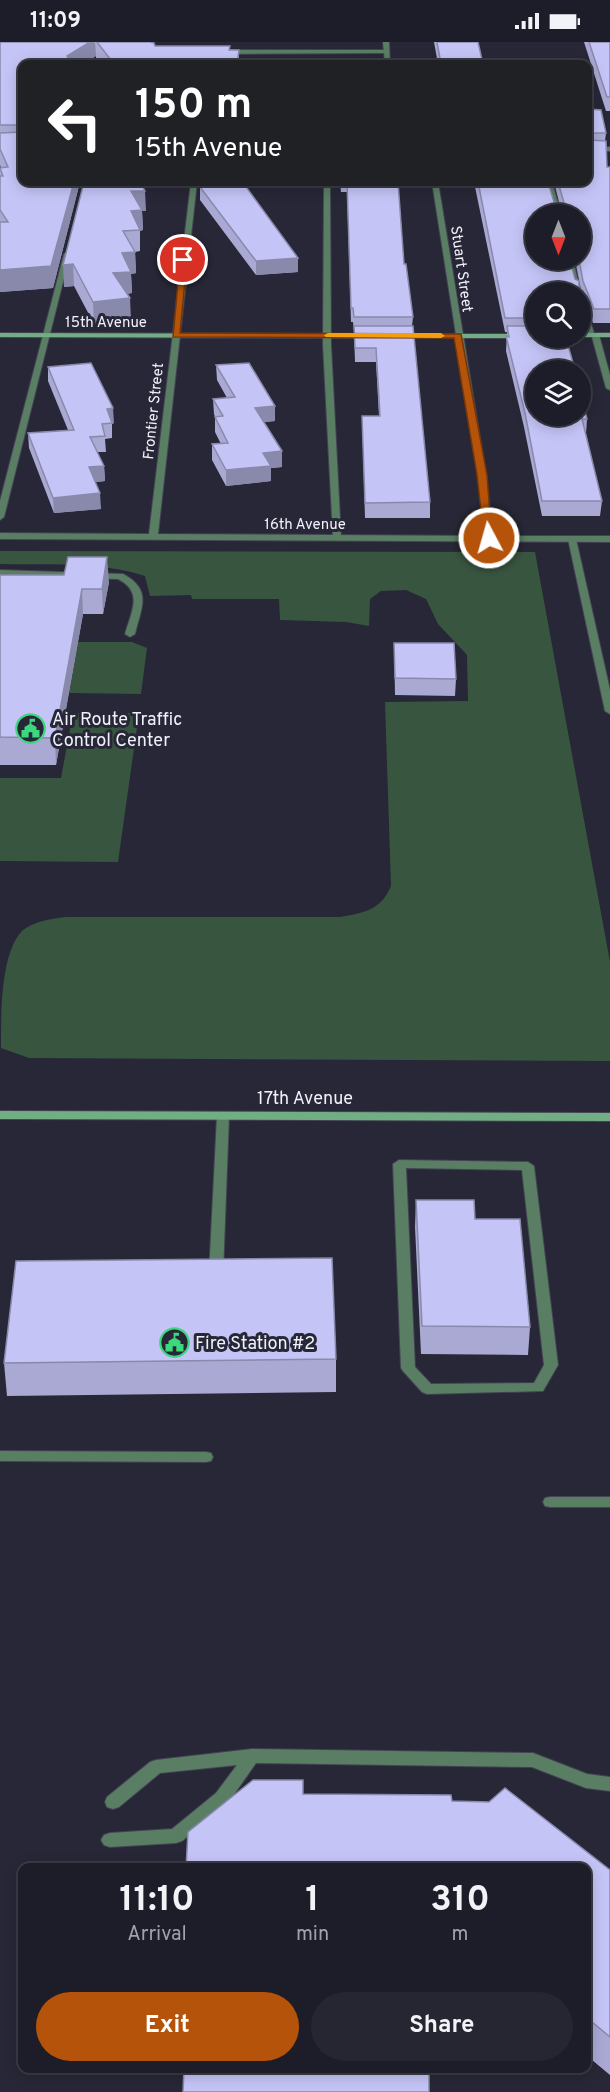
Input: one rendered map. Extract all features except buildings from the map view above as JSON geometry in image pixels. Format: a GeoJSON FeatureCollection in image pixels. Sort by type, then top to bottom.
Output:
{"type":"FeatureCollection","features":[{"type":"Feature","properties":{"kind":"street"},"geometry":{"type":"LineString","coordinates":[[217,57],[243,47]]}},
{"type":"Feature","properties":{"kind":"street"},"geometry":{"type":"LineString","coordinates":[[220,48],[330,50],[386,47]]}},
{"type":"Feature","properties":{"kind":"street"},"geometry":{"type":"LineString","coordinates":[[211,52],[232,52]]}},
{"type":"Feature","properties":{"kind":"street"},"geometry":{"type":"LineString","coordinates":[[592,149],[610,149]]}},
{"type":"Feature","properties":{"kind":"street","name":"Frontier Street"},"geometry":{"type":"LineString","coordinates":[[153,537],[194,186]]}},
{"type":"Feature","properties":{"kind":"street"},"geometry":{"type":"LineString","coordinates":[[327,186],[327,335],[337,537]]}},
{"type":"Feature","properties":{"kind":"street","name":"Stuart Street"},"geometry":{"type":"LineString","coordinates":[[436,186],[482,475],[489,538]]}},
{"type":"Feature","properties":{"kind":"street"},"geometry":{"type":"LineString","coordinates":[[550,186],[555,204]]}},
{"type":"Feature","properties":{"kind":"street"},"geometry":{"type":"LineString","coordinates":[[0,518],[68,249]]}},
{"type":"Feature","properties":{"kind":"street"},"geometry":{"type":"LineString","coordinates":[[591,329],[610,388]]}},
{"type":"Feature","properties":{"kind":"street","name":"15th Avenue"},"geometry":{"type":"LineString","coordinates":[[0,335],[375,336]]}},
{"type":"Feature","properties":{"kind":"street"},"geometry":{"type":"LineString","coordinates":[[593,335],[610,335]]}},
{"type":"Feature","properties":{"kind":"street"},"geometry":{"type":"LineString","coordinates":[[386,336],[525,336]]}},
{"type":"Feature","properties":{"kind":"street","name":"16th Avenue"},"geometry":{"type":"LineString","coordinates":[[0,536],[610,539]]}},
{"type":"Feature","properties":{"kind":"street"},"geometry":{"type":"LineString","coordinates":[[572,538],[610,711]]}},
{"type":"Feature","properties":{"kind":"street"},"geometry":{"type":"LineString","coordinates":[[0,573],[110,575],[133,581],[138,588],[138,599],[130,634]]}},
{"type":"Feature","properties":{"kind":"street","name":"17th Avenue"},"geometry":{"type":"LineString","coordinates":[[0,1115],[610,1117]]}},
{"type":"Feature","properties":{"kind":"street"},"geometry":{"type":"LineString","coordinates":[[216,1278],[223,1116]]}},
{"type":"Feature","properties":{"kind":"street"},"geometry":{"type":"LineString","coordinates":[[399,1164],[528,1166],[550,1365],[538,1388],[427,1389],[408,1368],[399,1164]]}},
{"type":"Feature","properties":{"kind":"street"},"geometry":{"type":"LineString","coordinates":[[0,1456],[206,1457]]}},
{"type":"Feature","properties":{"kind":"street"},"geometry":{"type":"LineString","coordinates":[[550,1502],[610,1502]]}},
{"type":"Feature","properties":{"kind":"street"},"geometry":{"type":"LineString","coordinates":[[110,1840],[176,1836],[222,1798],[252,1756]]}},
{"type":"Feature","properties":{"kind":"street"},"geometry":{"type":"LineString","coordinates":[[113,1802],[156,1767],[252,1756],[533,1760],[586,1781],[610,1784]]}},
{"type":"Feature","properties":{"kind":"green space"},"geometry":{"type":"Polygon","coordinates":[[[0,551],[535,552],[610,962],[610,1061],[29,1058],[1,1048],[3,986],[9,954],[22,931],[37,923],[66,917],[340,917],[364,912],[377,905],[391,886],[385,702],[468,701],[467,655],[438,624],[426,599],[406,590],[381,591],[370,599],[369,626],[346,622],[280,620],[279,599],[192,599],[191,595],[150,596],[145,576],[92,566],[0,564],[0,551]]]}},
{"type":"Feature","properties":{"kind":"green space"},"geometry":{"type":"Polygon","coordinates":[[[78,642],[132,642],[147,648],[141,694],[69,693],[78,642]]]}},
{"type":"Feature","properties":{"kind":"green space"},"geometry":{"type":"Polygon","coordinates":[[[73,713],[139,713],[118,862],[0,861],[0,778],[61,778],[73,713]]]}},
{"type":"Feature","properties":{"kind":"slow traffic"},"geometry":{"type":"LineString","coordinates":[[328,335],[441,336]]}},
{"type":"Feature","properties":{"kind":"place","name":"Air Route Traffic Control Center"},"geometry":{"type":"Point","coordinates":[31,729]}},
{"type":"Feature","properties":{"kind":"place","name":"Fire Station #2"},"geometry":{"type":"Point","coordinates":[174,1343]}},
{"type":"Feature","properties":{"kind":"route"},"geometry":{"type":"LineString","coordinates":[[183,260],[176,335],[458,336],[482,475],[489,538]]}}]}
